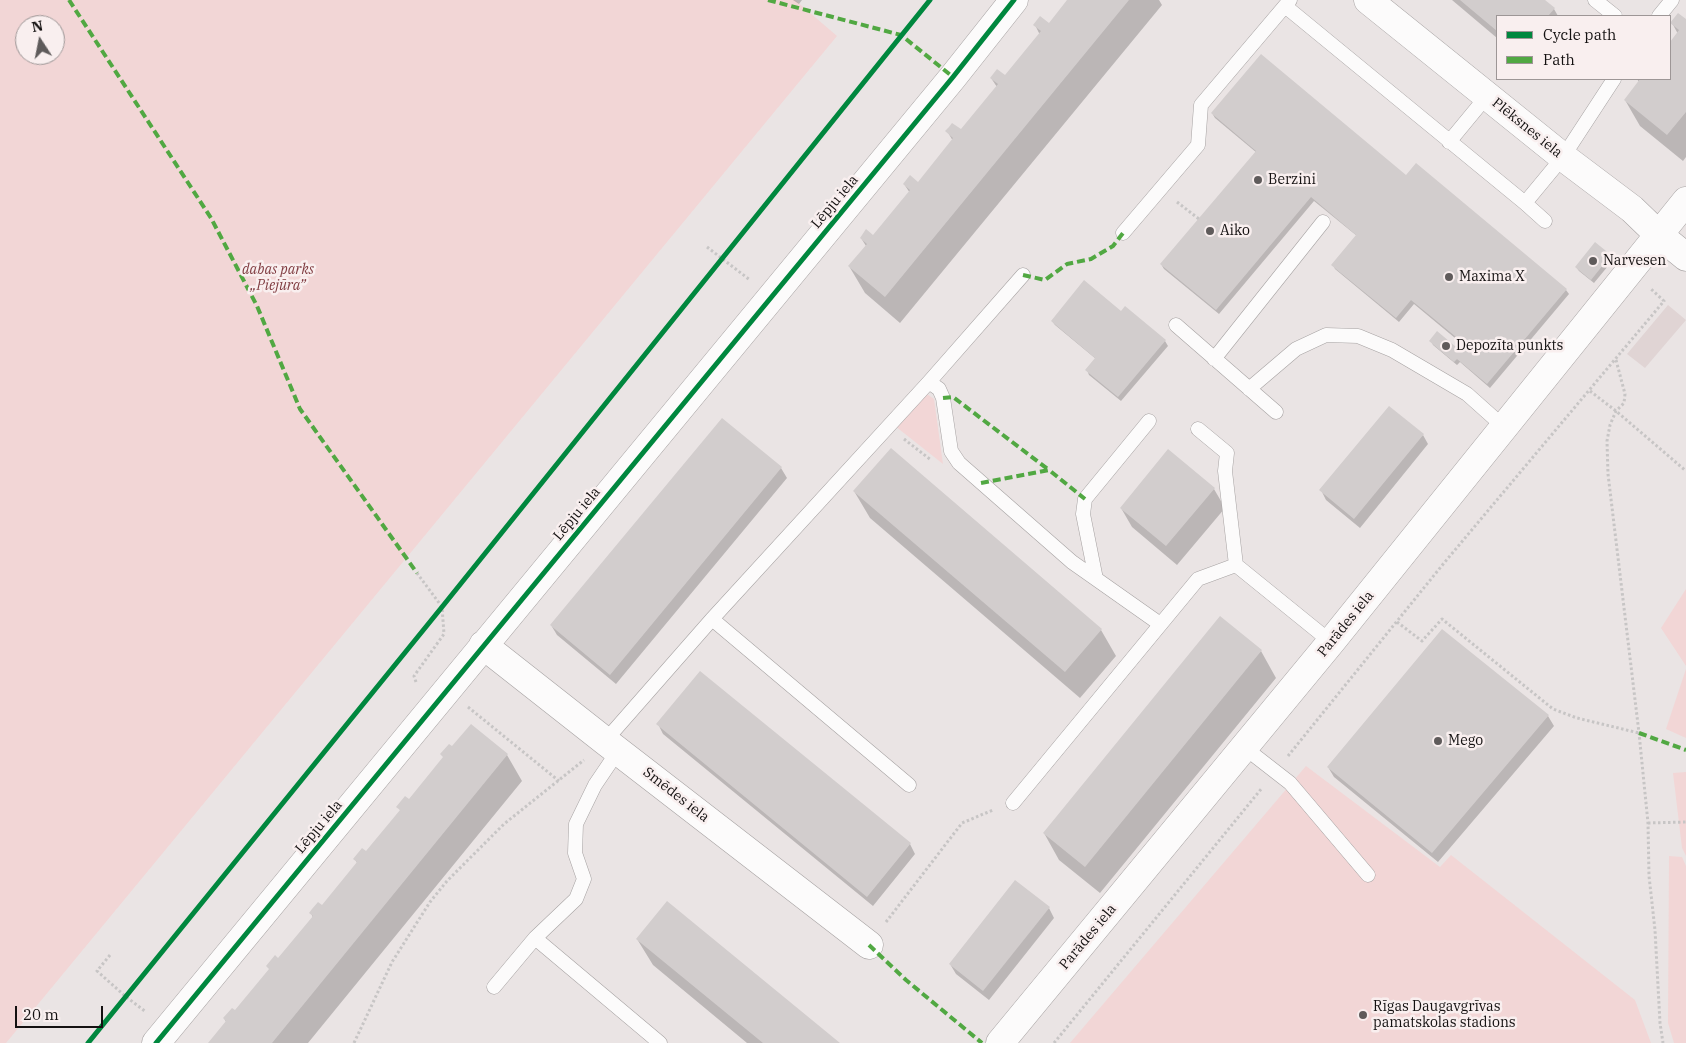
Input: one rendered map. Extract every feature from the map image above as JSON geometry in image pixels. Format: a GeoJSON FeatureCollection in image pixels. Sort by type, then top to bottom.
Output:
{"type":"FeatureCollection","features":[{"type":"Feature","properties":{"kind":"street","name":"Lēpju iela"},"geometry":{"type":"LineString","coordinates":[[156,1043],[947,84],[1014,0]]}},
{"type":"Feature","properties":{"kind":"street","name":"Plēksnes iela"},"geometry":{"type":"LineString","coordinates":[[1368,0],[1563,157],[1632,209],[1686,257]]}},
{"type":"Feature","properties":{"kind":"street","name":"Parādes iela"},"geometry":{"type":"LineString","coordinates":[[1000,1043],[1245,748],[1686,201]]}},
{"type":"Feature","properties":{"kind":"street","name":"Smēdes iela"},"geometry":{"type":"LineString","coordinates":[[483,645],[869,944]]}},
{"type":"Feature","properties":{"kind":"lane"},"geometry":{"type":"LineString","coordinates":[[1595,0],[1614,15]]}},
{"type":"Feature","properties":{"kind":"lane"},"geometry":{"type":"LineString","coordinates":[[1660,15],[1672,0]]}},
{"type":"Feature","properties":{"kind":"lane"},"geometry":{"type":"LineString","coordinates":[[1123,233],[1198,144],[1201,105],[1288,3],[1544,221]]}},
{"type":"Feature","properties":{"kind":"lane"},"geometry":{"type":"LineString","coordinates":[[1525,203],[1563,157],[1613,80]]}},
{"type":"Feature","properties":{"kind":"lane"},"geometry":{"type":"LineString","coordinates":[[1449,142],[1487,96]]}},
{"type":"Feature","properties":{"kind":"lane"},"geometry":{"type":"LineString","coordinates":[[1214,359],[1323,222]]}},
{"type":"Feature","properties":{"kind":"lane"},"geometry":{"type":"LineString","coordinates":[[494,987],[535,938],[576,899],[584,879],[575,853],[576,824],[612,746],[712,619],[929,382],[1023,275]]}},
{"type":"Feature","properties":{"kind":"lane"},"geometry":{"type":"LineString","coordinates":[[1176,325],[1276,412]]}},
{"type":"Feature","properties":{"kind":"lane"},"geometry":{"type":"LineString","coordinates":[[1249,388],[1296,349],[1326,335],[1358,336],[1392,350],[1467,394],[1504,427]]}},
{"type":"Feature","properties":{"kind":"lane"},"geometry":{"type":"LineString","coordinates":[[929,382],[938,389],[943,398],[951,450],[958,463],[1072,562],[1160,624]]}},
{"type":"Feature","properties":{"kind":"lane"},"geometry":{"type":"LineString","coordinates":[[1096,579],[1083,514],[1085,499],[1149,421]]}},
{"type":"Feature","properties":{"kind":"lane"},"geometry":{"type":"LineString","coordinates":[[1198,429],[1227,453],[1225,471],[1236,565],[1331,642]]}},
{"type":"Feature","properties":{"kind":"lane"},"geometry":{"type":"LineString","coordinates":[[1013,803],[1198,579],[1236,565]]}},
{"type":"Feature","properties":{"kind":"lane"},"geometry":{"type":"LineString","coordinates":[[712,619],[909,785]]}},
{"type":"Feature","properties":{"kind":"lane"},"geometry":{"type":"LineString","coordinates":[[1245,748],[1290,784],[1368,875]]}},
{"type":"Feature","properties":{"kind":"lane"},"geometry":{"type":"LineString","coordinates":[[535,938],[660,1043]]}},
{"type":"Feature","properties":{"kind":"path"},"geometry":{"type":"LineString","coordinates":[[1160,190],[1199,219]]}},
{"type":"Feature","properties":{"kind":"path"},"geometry":{"type":"LineString","coordinates":[[707,247],[743,275]]}},
{"type":"Feature","properties":{"kind":"path"},"geometry":{"type":"LineString","coordinates":[[716,266],[728,250]]}},
{"type":"Feature","properties":{"kind":"path"},"geometry":{"type":"LineString","coordinates":[[1054,1043],[1397,622],[1664,301]]}},
{"type":"Feature","properties":{"kind":"path"},"geometry":{"type":"LineString","coordinates":[[1616,359],[1625,394],[1624,403],[1616,411],[1610,425],[1607,441],[1608,474],[1648,823],[1649,876],[1663,1043]]}},
{"type":"Feature","properties":{"kind":"path"},"geometry":{"type":"LineString","coordinates":[[1590,391],[1686,471]]}},
{"type":"Feature","properties":{"kind":"path"},"geometry":{"type":"LineString","coordinates":[[417,572],[442,607],[444,634]]}},
{"type":"Feature","properties":{"kind":"path"},"geometry":{"type":"LineString","coordinates":[[435,614],[448,599]]}},
{"type":"Feature","properties":{"kind":"path"},"geometry":{"type":"LineString","coordinates":[[1397,622],[1422,641],[1442,619],[1553,709],[1577,718],[1639,733]]}},
{"type":"Feature","properties":{"kind":"path"},"geometry":{"type":"LineString","coordinates":[[447,690],[559,781]]}},
{"type":"Feature","properties":{"kind":"path"},"geometry":{"type":"LineString","coordinates":[[354,1043],[392,962],[430,902],[447,881],[504,824],[559,781],[612,746]]}},
{"type":"Feature","properties":{"kind":"path"},"geometry":{"type":"LineString","coordinates":[[869,944],[962,823],[1013,803]]}},
{"type":"Feature","properties":{"kind":"path"},"geometry":{"type":"LineString","coordinates":[[1648,823],[1686,822]]}},
{"type":"Feature","properties":{"kind":"path"},"geometry":{"type":"LineString","coordinates":[[110,955],[97,971],[138,1006]]}},
{"type":"Feature","properties":{"kind":"path"},"geometry":{"type":"LineString","coordinates":[[119,1004],[131,988]]}},
{"type":"Feature","properties":{"kind":"shaded area"},"geometry":{"type":"Polygon","coordinates":[[[1668,305],[1686,320],[1645,368],[1627,354],[1668,305]]]}},
{"type":"Feature","properties":{"kind":"green space","name":"dabas parks „Piejūra”"},"geometry":{"type":"Polygon","coordinates":[[[0,0],[795,0],[837,36],[6,1043],[0,1043],[0,0]]]}},
{"type":"Feature","properties":{"kind":"green space"},"geometry":{"type":"Polygon","coordinates":[[[927,394],[934,399],[943,464],[895,426],[927,394]]]}},
{"type":"Feature","properties":{"kind":"green space"},"geometry":{"type":"Polygon","coordinates":[[[1686,589],[1686,666],[1661,628],[1686,589]]]}},
{"type":"Feature","properties":{"kind":"green space"},"geometry":{"type":"Polygon","coordinates":[[[1686,669],[1686,738],[1666,729],[1686,669]]]}},
{"type":"Feature","properties":{"kind":"green space"},"geometry":{"type":"Polygon","coordinates":[[[1306,766],[1440,867],[1451,855],[1635,1000],[1651,1043],[1070,1043],[1306,766]]]}},
{"type":"Feature","properties":{"kind":"green space"},"geometry":{"type":"Polygon","coordinates":[[[1686,772],[1686,856],[1682,848],[1673,773],[1686,772]]]}},
{"type":"Feature","properties":{"kind":"green space"},"geometry":{"type":"Polygon","coordinates":[[[1669,856],[1682,857],[1686,866],[1686,1043],[1674,1043],[1668,1023],[1669,856]]]}},
{"type":"Feature","properties":{"kind":"building"},"geometry":{"type":"Polygon","coordinates":[[[1067,0],[1129,0],[885,297],[848,266],[867,244],[860,238],[866,229],[873,235],[910,190],[903,184],[910,175],[918,182],[953,138],[945,131],[952,123],[961,129],[998,84],[990,78],[997,69],[1005,75],[1041,31],[1033,25],[1040,16],[1049,23],[1067,0]]]}},
{"type":"Feature","properties":{"kind":"building"},"geometry":{"type":"Polygon","coordinates":[[[1460,0],[1545,0],[1555,8],[1549,15],[1496,15],[1496,30],[1460,0]]]}},
{"type":"Feature","properties":{"kind":"building"},"geometry":{"type":"Polygon","coordinates":[[[1678,13],[1686,19],[1686,112],[1667,135],[1624,100],[1639,80],[1671,80],[1671,41],[1679,30],[1671,22],[1678,13]]]}},
{"type":"Feature","properties":{"kind":"building"},"geometry":{"type":"Polygon","coordinates":[[[1261,54],[1406,175],[1416,163],[1567,289],[1487,384],[1457,359],[1454,362],[1429,341],[1437,331],[1462,352],[1467,346],[1411,300],[1396,318],[1331,265],[1356,235],[1311,197],[1216,310],[1160,264],[1256,151],[1211,113],[1261,54]]]}},
{"type":"Feature","properties":{"kind":"building","name":"Narvesen"},"geometry":{"type":"Polygon","coordinates":[[[1595,242],[1611,255],[1591,280],[1575,267],[1595,242]]]}},
{"type":"Feature","properties":{"kind":"building"},"geometry":{"type":"Polygon","coordinates":[[[1084,280],[1121,311],[1125,306],[1166,340],[1118,397],[1085,370],[1095,358],[1051,321],[1084,280]]]}},
{"type":"Feature","properties":{"kind":"building"},"geometry":{"type":"Polygon","coordinates":[[[1389,406],[1424,434],[1354,519],[1319,490],[1389,406]]]}},
{"type":"Feature","properties":{"kind":"building"},"geometry":{"type":"Polygon","coordinates":[[[722,418],[782,467],[610,675],[550,625],[722,418]]]}},
{"type":"Feature","properties":{"kind":"building"},"geometry":{"type":"Polygon","coordinates":[[[891,448],[1102,629],[1065,672],[853,491],[891,448]]]}},
{"type":"Feature","properties":{"kind":"building"},"geometry":{"type":"Polygon","coordinates":[[[1168,449],[1215,488],[1166,546],[1120,508],[1168,449]]]}},
{"type":"Feature","properties":{"kind":"building"},"geometry":{"type":"Polygon","coordinates":[[[1220,616],[1262,650],[1085,867],[1043,833],[1220,616]]]}},
{"type":"Feature","properties":{"kind":"building","name":"Mego"},"geometry":{"type":"Polygon","coordinates":[[[1442,629],[1549,715],[1432,853],[1327,767],[1442,629]]]}},
{"type":"Feature","properties":{"kind":"building"},"geometry":{"type":"Polygon","coordinates":[[[700,671],[911,843],[867,897],[656,724],[700,671]]]}},
{"type":"Feature","properties":{"kind":"building"},"geometry":{"type":"Polygon","coordinates":[[[471,724],[508,754],[272,1043],[208,1043],[226,1021],[223,1018],[232,1008],[235,1010],[269,969],[266,966],[275,955],[278,958],[313,916],[309,913],[312,909],[318,902],[322,905],[357,862],[353,859],[362,848],[366,851],[400,810],[396,807],[405,796],[409,799],[443,757],[440,754],[449,744],[452,746],[471,724]]]}},
{"type":"Feature","properties":{"kind":"building"},"geometry":{"type":"Polygon","coordinates":[[[1015,880],[1050,907],[983,991],[949,964],[1015,880]]]}},
{"type":"Feature","properties":{"kind":"building"},"geometry":{"type":"Polygon","coordinates":[[[667,901],[840,1043],[763,1043],[636,939],[667,901]]]}},
{"type":"Feature","properties":{"kind":"marked path"},"geometry":{"type":"LineString","coordinates":[[69,0],[211,218],[257,306],[300,409],[417,573]]}},
{"type":"Feature","properties":{"kind":"marked path"},"geometry":{"type":"LineString","coordinates":[[768,0],[901,35],[953,77]]}},
{"type":"Feature","properties":{"kind":"marked path"},"geometry":{"type":"LineString","coordinates":[[1023,275],[1045,280],[1067,264],[1091,259],[1113,246],[1123,233]]}},
{"type":"Feature","properties":{"kind":"marked path"},"geometry":{"type":"LineString","coordinates":[[943,398],[953,397],[1049,470]]}},
{"type":"Feature","properties":{"kind":"marked path"},"geometry":{"type":"LineString","coordinates":[[981,483],[1049,470],[1085,499]]}},
{"type":"Feature","properties":{"kind":"marked path"},"geometry":{"type":"LineString","coordinates":[[1639,733],[1686,750]]}},
{"type":"Feature","properties":{"kind":"marked path"},"geometry":{"type":"LineString","coordinates":[[869,945],[906,980],[982,1043]]}},
{"type":"Feature","properties":{"kind":"cycle path"},"geometry":{"type":"LineString","coordinates":[[88,1043],[442,607],[930,0]]}},
{"type":"Feature","properties":{"kind":"cycle path"},"geometry":{"type":"LineString","coordinates":[[156,1043],[953,77],[1014,0]]}},
{"type":"Feature","properties":{"kind":"place","name":"Berzini"},"geometry":{"type":"Point","coordinates":[1258,180]}},
{"type":"Feature","properties":{"kind":"place","name":"Aiko"},"geometry":{"type":"Point","coordinates":[1210,231]}},
{"type":"Feature","properties":{"kind":"place","name":"Narvesen"},"geometry":{"type":"Point","coordinates":[1593,261]}},
{"type":"Feature","properties":{"kind":"place","name":"Maxima X"},"geometry":{"type":"Point","coordinates":[1449,277]}},
{"type":"Feature","properties":{"kind":"place","name":"Depozīta punkts"},"geometry":{"type":"Point","coordinates":[1446,346]}},
{"type":"Feature","properties":{"kind":"place","name":"Mego"},"geometry":{"type":"Point","coordinates":[1438,741]}},
{"type":"Feature","properties":{"kind":"place","name":"Rīgas Daugavgrīvas pamatskolas stadions"},"geometry":{"type":"Point","coordinates":[1363,1015]}}]}
